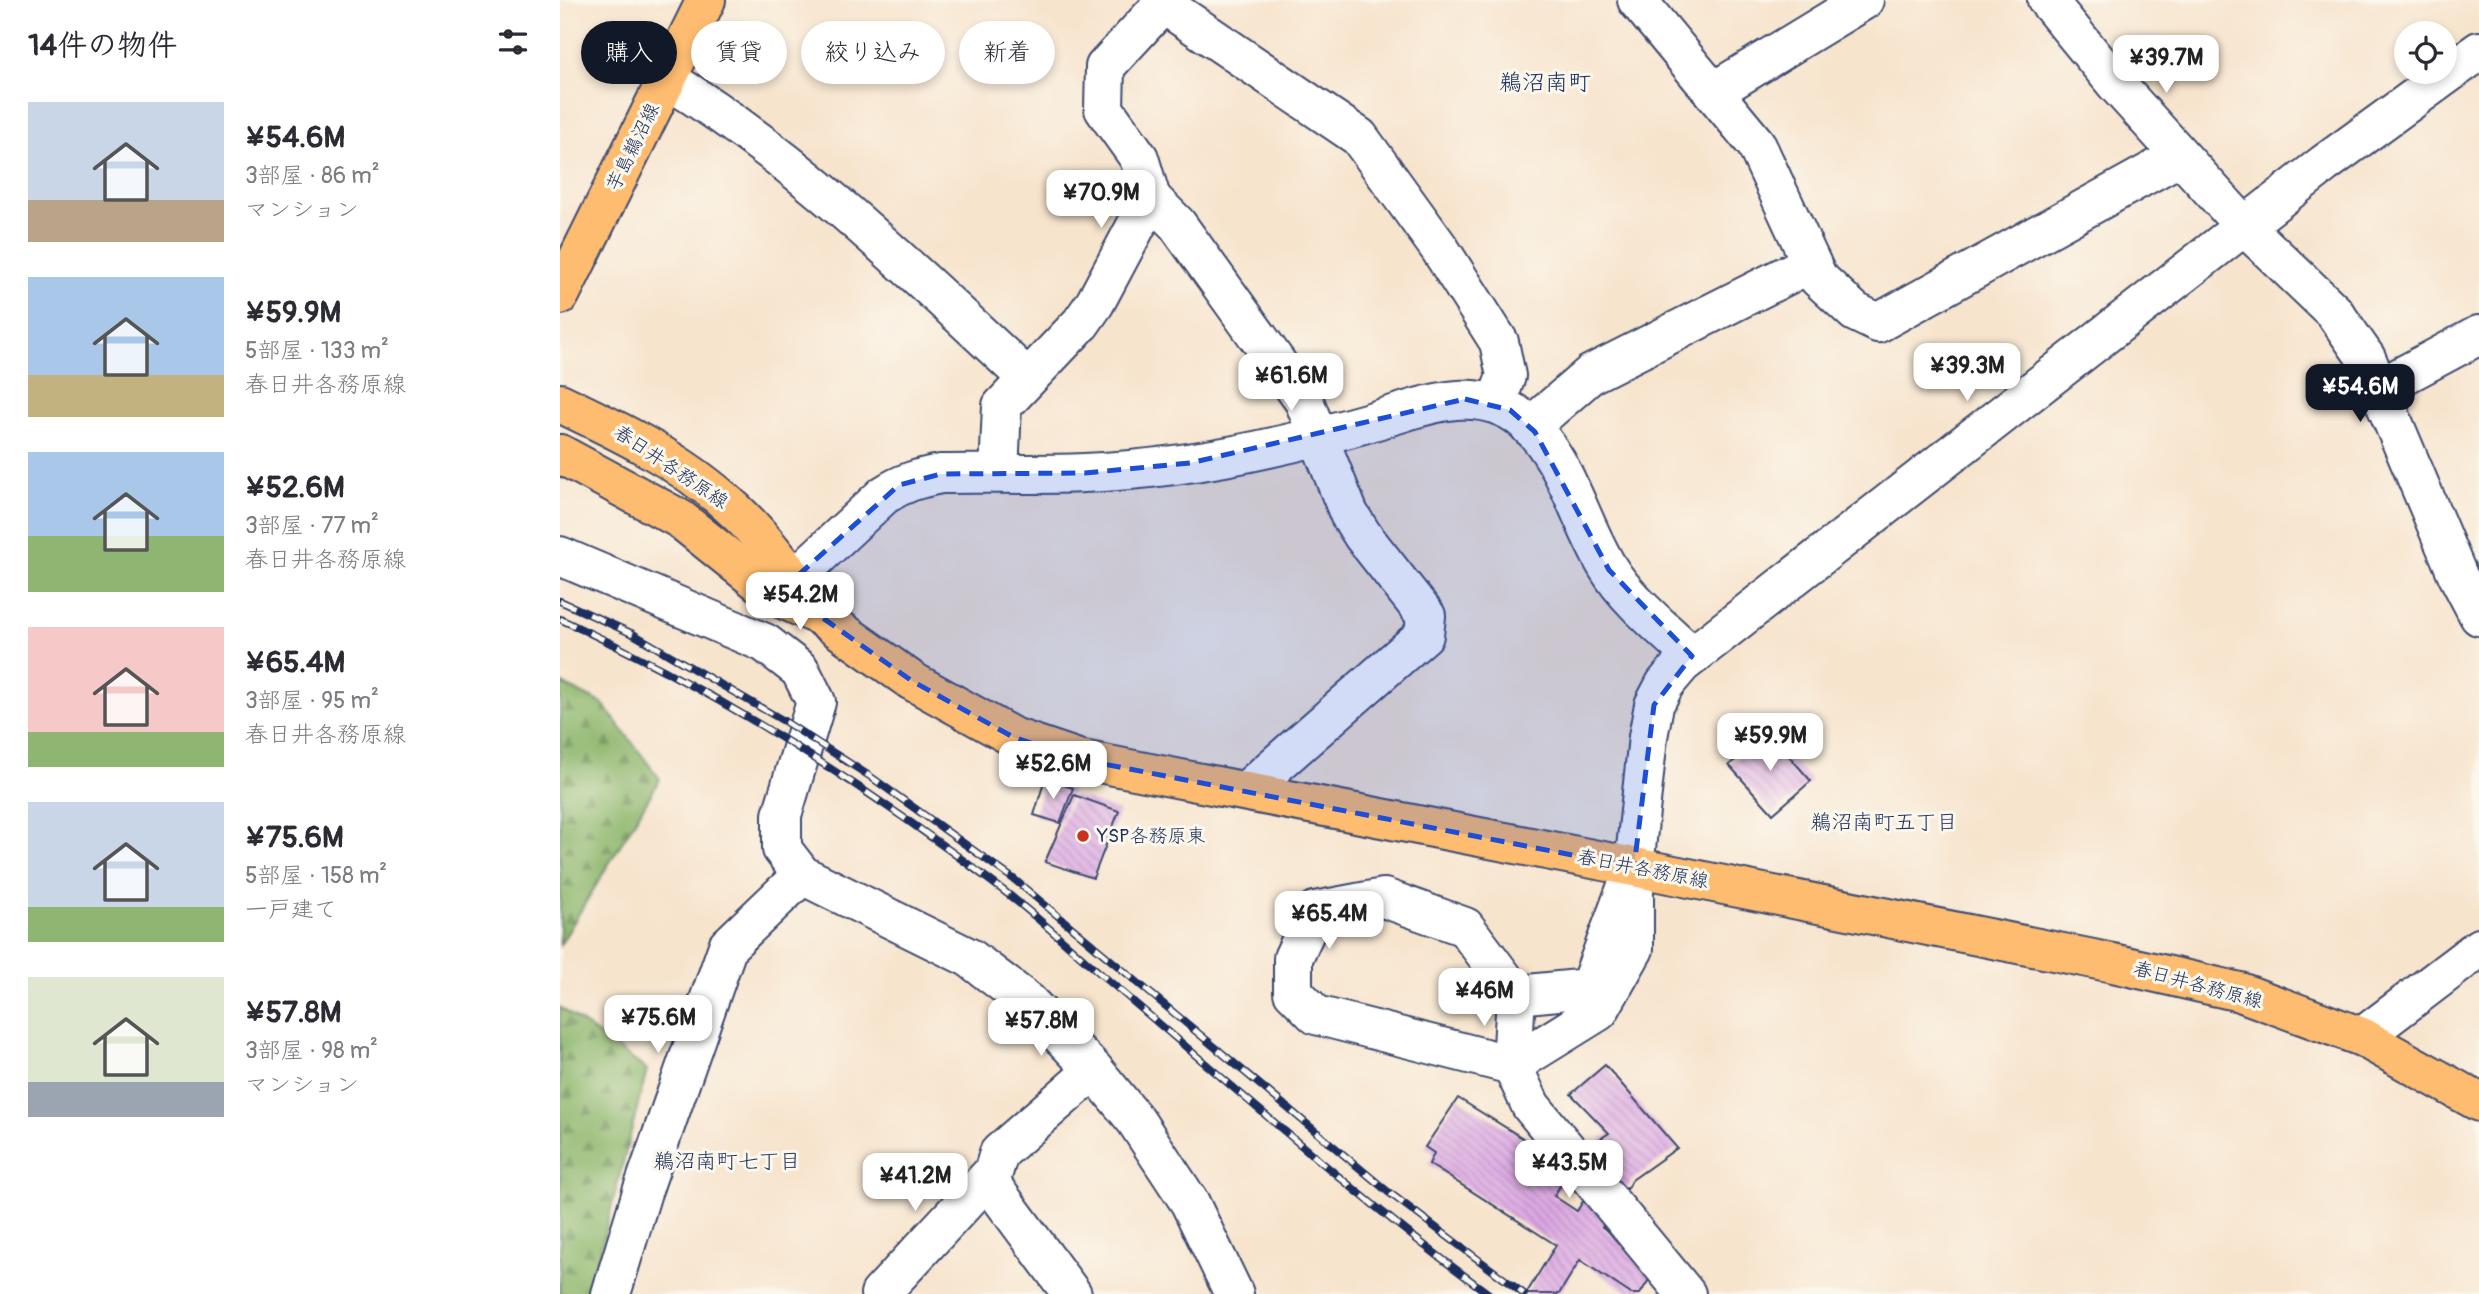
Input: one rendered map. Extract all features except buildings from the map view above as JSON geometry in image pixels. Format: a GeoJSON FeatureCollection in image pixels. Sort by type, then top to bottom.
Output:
{"type":"FeatureCollection","features":[{"type":"Feature","properties":{"kind":"main road","name":"芋島鵜沼線"},"geometry":{"type":"LineString","coordinates":[[677,59],[706,0]]}},
{"type":"Feature","properties":{"kind":"main road","name":"芋島鵜沼線"},"geometry":{"type":"LineString","coordinates":[[560,295],[665,84]]}},
{"type":"Feature","properties":{"kind":"main road","name":"春日井各務原線"},"geometry":{"type":"LineString","coordinates":[[560,403],[613,426],[730,505],[794,579],[820,616]]}},
{"type":"Feature","properties":{"kind":"main road","name":"春日井各務原線"},"geometry":{"type":"LineString","coordinates":[[560,454],[680,519],[776,596],[820,616],[912,681],[1013,737],[1078,759],[2099,960],[2241,992],[2362,1037],[2479,1102]]}},
{"type":"Feature","properties":{"kind":"street"},"geometry":{"type":"LineString","coordinates":[[1637,0],[1756,144],[1818,278],[1855,312],[1878,323],[2180,156]]}},
{"type":"Feature","properties":{"kind":"street"},"geometry":{"type":"LineString","coordinates":[[1713,92],[1864,0]]}},
{"type":"Feature","properties":{"kind":"street"},"geometry":{"type":"LineString","coordinates":[[2047,0],[2180,156],[2244,226],[2334,312],[2366,358],[2458,576],[2479,616]]}},
{"type":"Feature","properties":{"kind":"street"},"geometry":{"type":"LineString","coordinates":[[1247,791],[1424,635],[1426,616],[1356,525],[1304,401],[1278,360],[1177,224],[1151,198],[1139,158],[1104,109],[1105,67],[1165,2],[1359,136],[1440,248],[1499,342],[1506,376],[1496,404]]}},
{"type":"Feature","properties":{"kind":"street"},"geometry":{"type":"LineString","coordinates":[[1686,1294],[1531,1106],[1511,1065],[1516,995],[1465,927],[1384,898],[1315,911],[1293,958],[1293,992],[1316,1015],[1511,1065],[1599,1011],[1634,949],[1634,867],[1654,705],[1665,684],[1692,656],[2244,226],[2479,51]]}},
{"type":"Feature","properties":{"kind":"street"},"geometry":{"type":"LineString","coordinates":[[675,84],[736,124],[851,215],[1027,378]]}},
{"type":"Feature","properties":{"kind":"street"},"geometry":{"type":"LineString","coordinates":[[999,473],[1003,406],[1081,323],[1095,303],[1151,198]]}},
{"type":"Feature","properties":{"kind":"street"},"geometry":{"type":"LineString","coordinates":[[1530,427],[1591,374],[1811,263]]}},
{"type":"Feature","properties":{"kind":"street"},"geometry":{"type":"LineString","coordinates":[[2378,389],[2479,335]]}},
{"type":"Feature","properties":{"kind":"street"},"geometry":{"type":"LineString","coordinates":[[794,579],[884,495],[899,485],[941,474],[1085,473],[1190,463],[1320,437],[1435,401],[1465,399],[1496,404],[1510,410],[1530,427],[1555,462],[1609,570],[1692,656]]}},
{"type":"Feature","properties":{"kind":"street"},"geometry":{"type":"LineString","coordinates":[[560,556],[765,643],[800,670],[816,702],[782,815],[782,849],[802,876],[971,958],[1028,1002],[1094,1070],[1136,1121],[1190,1203],[1234,1294]]}},
{"type":"Feature","properties":{"kind":"street"},"geometry":{"type":"LineString","coordinates":[[1516,995],[1589,988],[1634,867]]}},
{"type":"Feature","properties":{"kind":"street"},"geometry":{"type":"LineString","coordinates":[[611,1294],[642,1192],[728,947],[802,876]]}},
{"type":"Feature","properties":{"kind":"street"},"geometry":{"type":"LineString","coordinates":[[2362,1037],[2479,948]]}},
{"type":"Feature","properties":{"kind":"street"},"geometry":{"type":"LineString","coordinates":[[1072,1294],[990,1183],[999,1153],[1094,1070]]}},
{"type":"Feature","properties":{"kind":"street"},"geometry":{"type":"LineString","coordinates":[[880,1294],[993,1172]]}},
{"type":"Feature","properties":{"kind":"highlighted area"},"geometry":{"type":"Polygon","coordinates":[[[1465,399],[1510,410],[1535,432],[1609,570],[1692,656],[1654,705],[1634,867],[1078,759],[1013,737],[912,681],[820,616],[794,579],[899,485],[941,474],[1085,473],[1190,463],[1465,399]]]}},
{"type":"Feature","properties":{"kind":"green space"},"geometry":{"type":"Polygon","coordinates":[[[560,683],[602,703],[660,779],[560,945],[560,683]]]}},
{"type":"Feature","properties":{"kind":"green space"},"geometry":{"type":"Polygon","coordinates":[[[560,1007],[647,1070],[589,1294],[560,1294],[560,1007]]]}},
{"type":"Feature","properties":{"kind":"railway"},"geometry":{"type":"LineString","coordinates":[[560,601],[633,634],[784,721],[871,777],[1015,880],[1387,1191],[1524,1294]]}},
{"type":"Feature","properties":{"kind":"railway"},"geometry":{"type":"LineString","coordinates":[[560,619],[619,647],[733,709],[845,778],[952,852],[1031,913],[1343,1180],[1489,1294]]}},
{"type":"Feature","properties":{"kind":"place","name":"YSP各務原東"},"geometry":{"type":"Point","coordinates":[1083,836]}},
{"type":"Feature","properties":{"kind":"district","name":"鵜沼南町"},"geometry":{"type":"Point","coordinates":[1545,82]}},
{"type":"Feature","properties":{"kind":"district","name":"鵜沼南町五丁目"},"geometry":{"type":"Point","coordinates":[1884,822]}},
{"type":"Feature","properties":{"kind":"district","name":"鵜沼南町七丁目"},"geometry":{"type":"Point","coordinates":[727,1161]}}]}
